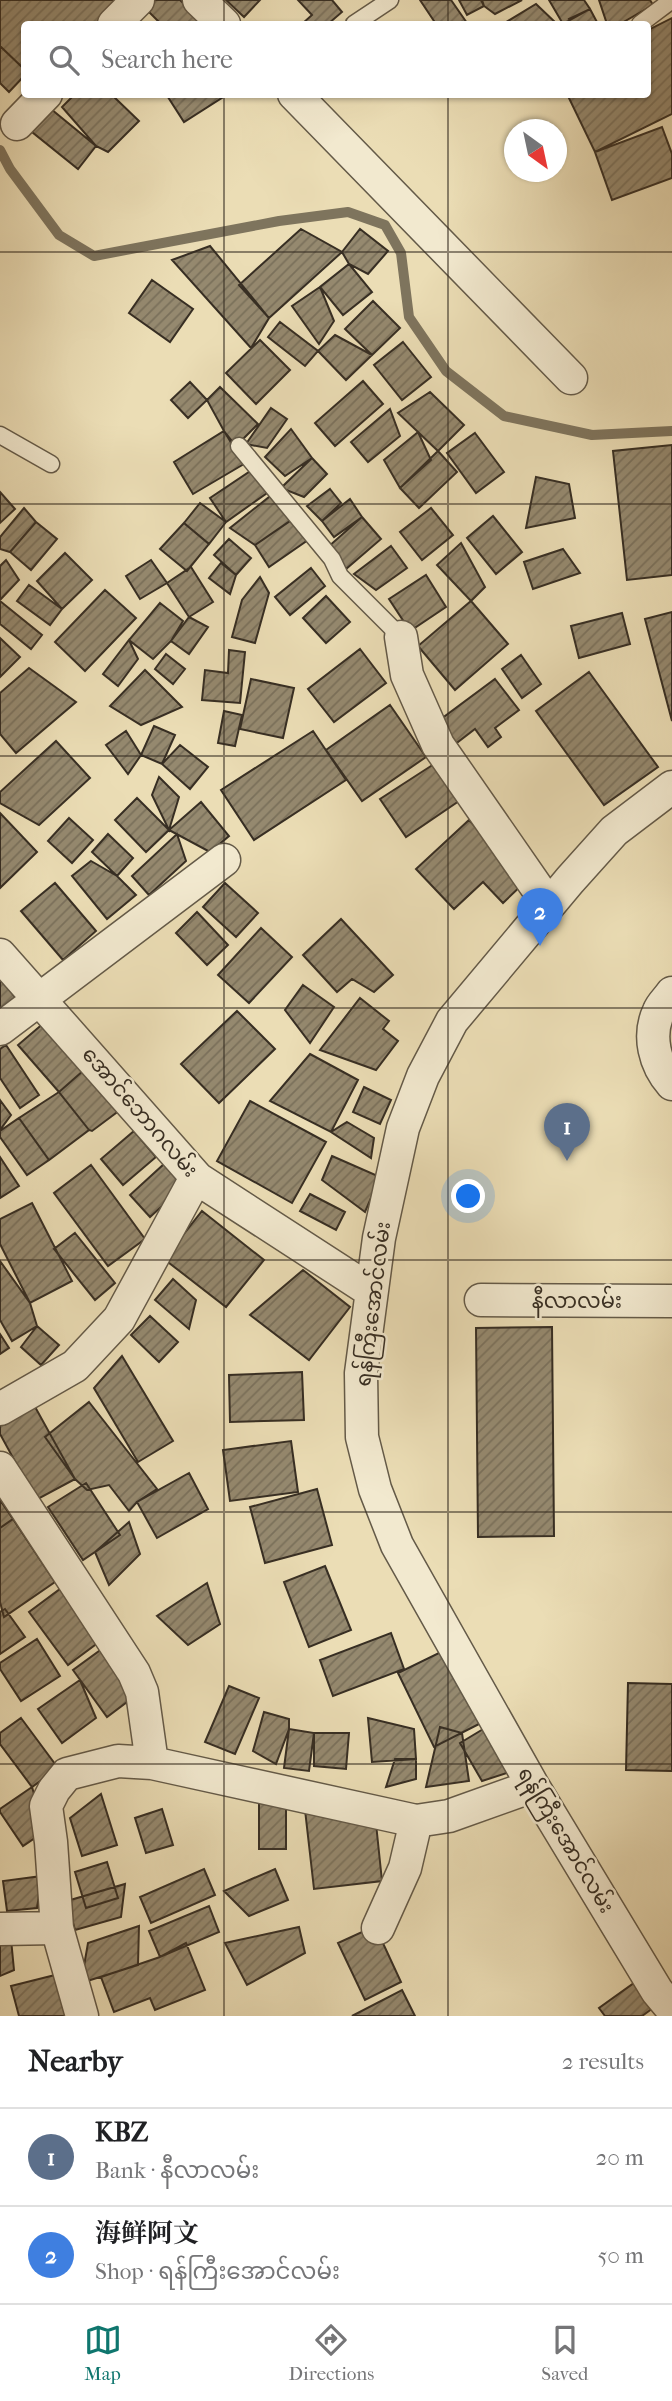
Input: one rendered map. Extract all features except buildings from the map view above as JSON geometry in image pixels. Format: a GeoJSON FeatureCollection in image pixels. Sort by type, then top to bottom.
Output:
{"type":"FeatureCollection","features":[{"type":"Feature","properties":{"kind":"street"},"geometry":{"type":"LineString","coordinates":[[117,21],[138,0]]}},
{"type":"Feature","properties":{"kind":"street"},"geometry":{"type":"LineString","coordinates":[[199,0],[221,21]]}},
{"type":"Feature","properties":{"kind":"street"},"geometry":{"type":"LineString","coordinates":[[17,124],[42,98]]}},
{"type":"Feature","properties":{"kind":"street"},"geometry":{"type":"LineString","coordinates":[[298,98],[571,378]]}},
{"type":"Feature","properties":{"kind":"street"},"geometry":{"type":"LineString","coordinates":[[401,637],[407,675],[438,745],[549,905]]}},
{"type":"Feature","properties":{"kind":"street","name":"ရန်ကြီးအောင်လမ်း"},"geometry":{"type":"LineString","coordinates":[[672,787],[614,831],[452,1021],[423,1076],[403,1128],[379,1238],[361,1373],[362,1437],[375,1489],[397,1545],[533,1786],[657,1991],[672,2008]]}},
{"type":"Feature","properties":{"kind":"street"},"geometry":{"type":"LineString","coordinates":[[0,1029],[224,860]]}},
{"type":"Feature","properties":{"kind":"street","name":"အောင်ဘောဂလမ်း"},"geometry":{"type":"LineString","coordinates":[[0,955],[198,1180],[371,1291]]}},
{"type":"Feature","properties":{"kind":"street"},"geometry":{"type":"LineString","coordinates":[[672,993],[659,1011],[653,1036],[655,1057],[672,1084]]}},
{"type":"Feature","properties":{"kind":"street"},"geometry":{"type":"LineString","coordinates":[[0,1409],[75,1366],[119,1319],[192,1185],[198,1180]]}},
{"type":"Feature","properties":{"kind":"street","name":"နီလာလမ်း"},"geometry":{"type":"LineString","coordinates":[[481,1300],[672,1301]]}},
{"type":"Feature","properties":{"kind":"street"},"geometry":{"type":"LineString","coordinates":[[0,1468],[134,1673],[142,1692],[152,1763]]}},
{"type":"Feature","properties":{"kind":"street"},"geometry":{"type":"LineString","coordinates":[[82,2016],[57,1928],[46,1806],[67,1774],[118,1761],[152,1763],[416,1821],[449,1816],[533,1786]]}},
{"type":"Feature","properties":{"kind":"street"},"geometry":{"type":"LineString","coordinates":[[378,1928],[405,1868],[416,1821]]}},
{"type":"Feature","properties":{"kind":"street"},"geometry":{"type":"LineString","coordinates":[[0,1930],[57,1928]]}},
{"type":"Feature","properties":{"kind":"lane"},"geometry":{"type":"LineString","coordinates":[[358,21],[390,0]]}},
{"type":"Feature","properties":{"kind":"lane"},"geometry":{"type":"LineString","coordinates":[[644,21],[672,0]]}},
{"type":"Feature","properties":{"kind":"lane"},"geometry":{"type":"LineString","coordinates":[[0,435],[51,464]]}},
{"type":"Feature","properties":{"kind":"lane"},"geometry":{"type":"LineString","coordinates":[[239,446],[324,550],[341,576],[401,637]]}},
{"type":"Feature","properties":{"kind":"waterway"},"geometry":{"type":"LineString","coordinates":[[0,150],[10,169],[59,235],[94,256],[279,221],[348,212],[385,225],[401,253],[409,317],[446,371],[504,416],[592,435],[672,431]]}},
{"type":"Feature","properties":{"kind":"place","name":"海鲜阿文"},"geometry":{"type":"Point","coordinates":[540,946]}},
{"type":"Feature","properties":{"kind":"place","name":"KBZ"},"geometry":{"type":"Point","coordinates":[567,1161]}}]}
